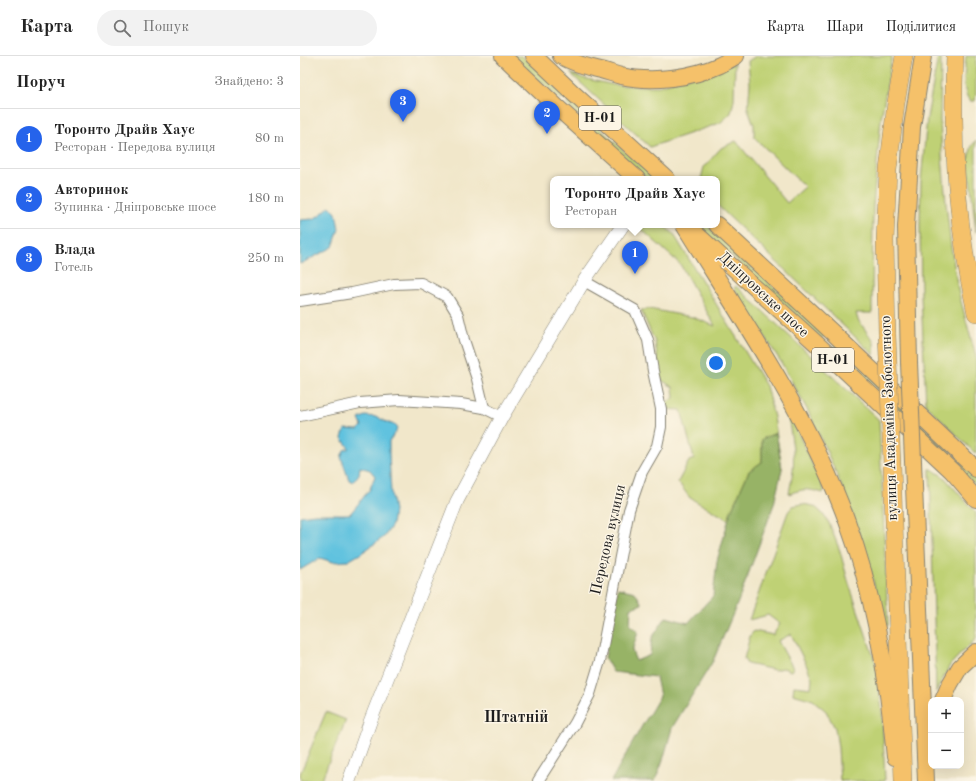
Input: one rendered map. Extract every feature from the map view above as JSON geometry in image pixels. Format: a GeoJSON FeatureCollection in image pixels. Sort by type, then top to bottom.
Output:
{"type":"FeatureCollection","features":[{"type":"Feature","properties":{"kind":"highway","name":"вулиця Академіка Заболотного"},"geometry":{"type":"LineString","coordinates":[[903,781],[885,241],[888,170],[896,103],[904,56]]}},
{"type":"Feature","properties":{"kind":"highway"},"geometry":{"type":"LineString","coordinates":[[955,56],[954,123],[956,177],[962,238],[969,283],[976,313]]}},
{"type":"Feature","properties":{"kind":"main road","name":"Н-01"},"geometry":{"type":"LineString","coordinates":[[503,56],[634,176]]}},
{"type":"Feature","properties":{"kind":"main road","name":"Н-01"},"geometry":{"type":"LineString","coordinates":[[534,56],[664,176]]}},
{"type":"Feature","properties":{"kind":"main road"},"geometry":{"type":"LineString","coordinates":[[560,56],[590,68],[622,76],[658,79],[677,78],[699,72],[720,65],[736,56]]}},
{"type":"Feature","properties":{"kind":"main road","name":"вулиця Академіка Заболотного"},"geometry":{"type":"LineString","coordinates":[[923,56],[912,127],[906,220],[909,362],[926,781]]}},
{"type":"Feature","properties":{"kind":"main road"},"geometry":{"type":"LineString","coordinates":[[686,228],[773,369],[808,433],[847,522],[863,571],[875,621],[891,718],[897,781]]}},
{"type":"Feature","properties":{"kind":"main road","name":"Дніпровське шосе"},"geometry":{"type":"LineString","coordinates":[[690,228],[818,345],[946,466],[976,499]]}},
{"type":"Feature","properties":{"kind":"main road","name":"Дніпровське шосе"},"geometry":{"type":"LineString","coordinates":[[720,228],[976,469]]}},
{"type":"Feature","properties":{"kind":"main road"},"geometry":{"type":"LineString","coordinates":[[944,697],[960,667],[976,652]]}},
{"type":"Feature","properties":{"kind":"main road"},"geometry":{"type":"LineString","coordinates":[[925,760],[928,749]]}},
{"type":"Feature","properties":{"kind":"street"},"geometry":{"type":"LineString","coordinates":[[348,781],[457,501],[502,417],[584,281],[621,228]]}},
{"type":"Feature","properties":{"kind":"street","name":"Передова вулиця"},"geometry":{"type":"LineString","coordinates":[[538,781],[575,723],[590,694],[600,661],[629,510],[642,472],[657,446],[661,427],[661,409],[648,340],[635,310],[584,281]]}},
{"type":"Feature","properties":{"kind":"street"},"geometry":{"type":"LineString","coordinates":[[300,301],[352,293],[394,284],[421,283],[447,297],[458,315],[484,408]]}},
{"type":"Feature","properties":{"kind":"street"},"geometry":{"type":"LineString","coordinates":[[300,416],[360,404],[399,400],[461,404],[484,408],[502,417]]}},
{"type":"Feature","properties":{"kind":"green space"},"geometry":{"type":"Polygon","coordinates":[[[513,56],[522,56],[564,96],[561,100],[513,56]]]}},
{"type":"Feature","properties":{"kind":"green space"},"geometry":{"type":"Polygon","coordinates":[[[756,56],[892,56],[881,119],[873,206],[872,313],[856,313],[858,320],[874,342],[874,355],[720,208],[720,176],[702,176],[704,167],[721,148],[736,141],[787,203],[805,187],[754,137],[754,125],[748,109],[750,84],[748,61],[756,56]]]}},
{"type":"Feature","properties":{"kind":"green space"},"geometry":{"type":"Polygon","coordinates":[[[938,56],[941,56],[940,120],[951,247],[958,290],[976,356],[976,454],[926,405],[921,296],[921,181],[927,118],[938,56]]]}},
{"type":"Feature","properties":{"kind":"green space"},"geometry":{"type":"Polygon","coordinates":[[[966,56],[976,56],[975,101],[970,101],[965,92],[964,80],[966,56]]]}},
{"type":"Feature","properties":{"kind":"green space"},"geometry":{"type":"Polygon","coordinates":[[[735,63],[734,100],[731,113],[720,123],[650,147],[570,73],[582,78],[614,85],[659,86],[735,63]]]}},
{"type":"Feature","properties":{"kind":"green space"},"geometry":{"type":"Polygon","coordinates":[[[569,101],[652,176],[645,176],[566,104],[569,101]]]}},
{"type":"Feature","properties":{"kind":"green space"},"geometry":{"type":"Polygon","coordinates":[[[976,140],[976,232],[968,159],[972,146],[976,140]]]}},
{"type":"Feature","properties":{"kind":"green space"},"geometry":{"type":"Polygon","coordinates":[[[640,228],[666,228],[673,233],[766,386],[774,417],[782,469],[776,433],[762,439],[762,462],[749,471],[731,511],[729,520],[690,498],[678,482],[689,461],[694,459],[681,410],[666,409],[666,403],[674,398],[673,387],[661,380],[655,342],[641,310],[649,309],[692,317],[715,326],[680,264],[640,228]]]}},
{"type":"Feature","properties":{"kind":"green space"},"geometry":{"type":"Polygon","coordinates":[[[701,228],[709,228],[825,334],[822,338],[701,228]]]}},
{"type":"Feature","properties":{"kind":"green space"},"geometry":{"type":"Polygon","coordinates":[[[736,286],[879,420],[888,625],[885,626],[869,565],[858,531],[844,492],[827,452],[808,411],[781,362],[734,288],[736,286]]]}},
{"type":"Feature","properties":{"kind":"green space"},"geometry":{"type":"Polygon","coordinates":[[[837,345],[976,476],[976,486],[834,347],[837,345]]]}},
{"type":"Feature","properties":{"kind":"green space"},"geometry":{"type":"Polygon","coordinates":[[[790,415],[824,490],[823,493],[806,490],[789,494],[793,474],[792,444],[788,417],[790,415]]]}},
{"type":"Feature","properties":{"kind":"green space"},"geometry":{"type":"Polygon","coordinates":[[[776,433],[782,469],[774,504],[738,602],[713,661],[672,728],[664,757],[655,781],[611,781],[660,696],[656,677],[613,672],[605,658],[618,588],[635,592],[642,604],[631,608],[630,625],[638,632],[632,651],[636,661],[650,655],[652,638],[666,617],[688,623],[713,596],[717,561],[731,511],[749,471],[762,462],[762,439],[776,433]]]}},
{"type":"Feature","properties":{"kind":"green space"},"geometry":{"type":"Polygon","coordinates":[[[930,468],[944,477],[976,513],[976,639],[950,665],[936,692],[930,468]]]}},
{"type":"Feature","properties":{"kind":"green space"},"geometry":{"type":"Polygon","coordinates":[[[802,504],[814,506],[822,513],[829,523],[840,551],[848,581],[876,664],[882,711],[885,781],[840,781],[838,747],[835,728],[826,711],[813,700],[793,694],[794,686],[811,688],[812,678],[791,634],[778,641],[793,668],[791,671],[783,668],[775,670],[747,664],[744,659],[750,636],[754,631],[773,635],[780,624],[768,615],[749,620],[788,512],[793,506],[802,504]]]}},
{"type":"Feature","properties":{"kind":"green space"},"geometry":{"type":"Polygon","coordinates":[[[326,712],[346,720],[321,781],[301,781],[300,774],[326,712]]]}},
{"type":"Feature","properties":{"kind":"water"},"geometry":{"type":"Polygon","coordinates":[[[330,206],[336,213],[339,229],[333,247],[300,264],[300,220],[313,219],[330,206]]]}},
{"type":"Feature","properties":{"kind":"water"},"geometry":{"type":"Polygon","coordinates":[[[365,416],[378,417],[397,426],[396,432],[389,441],[391,493],[394,511],[392,525],[384,537],[348,561],[333,562],[320,558],[300,570],[300,516],[315,514],[350,514],[370,489],[375,476],[370,470],[360,467],[359,474],[353,482],[349,480],[341,457],[344,450],[349,448],[342,438],[345,429],[358,430],[362,426],[359,419],[365,416]]]}},
{"type":"Feature","properties":{"kind":"place","name":"Влада"},"geometry":{"type":"Point","coordinates":[403,122]}},
{"type":"Feature","properties":{"kind":"place","name":"Авторинок"},"geometry":{"type":"Point","coordinates":[547,134]}},
{"type":"Feature","properties":{"kind":"place","name":"Торонто Драйв Хаус"},"geometry":{"type":"Point","coordinates":[635,274]}},
{"type":"Feature","properties":{"kind":"district","name":"Штатній"},"geometry":{"type":"Point","coordinates":[516,718]}}]}
